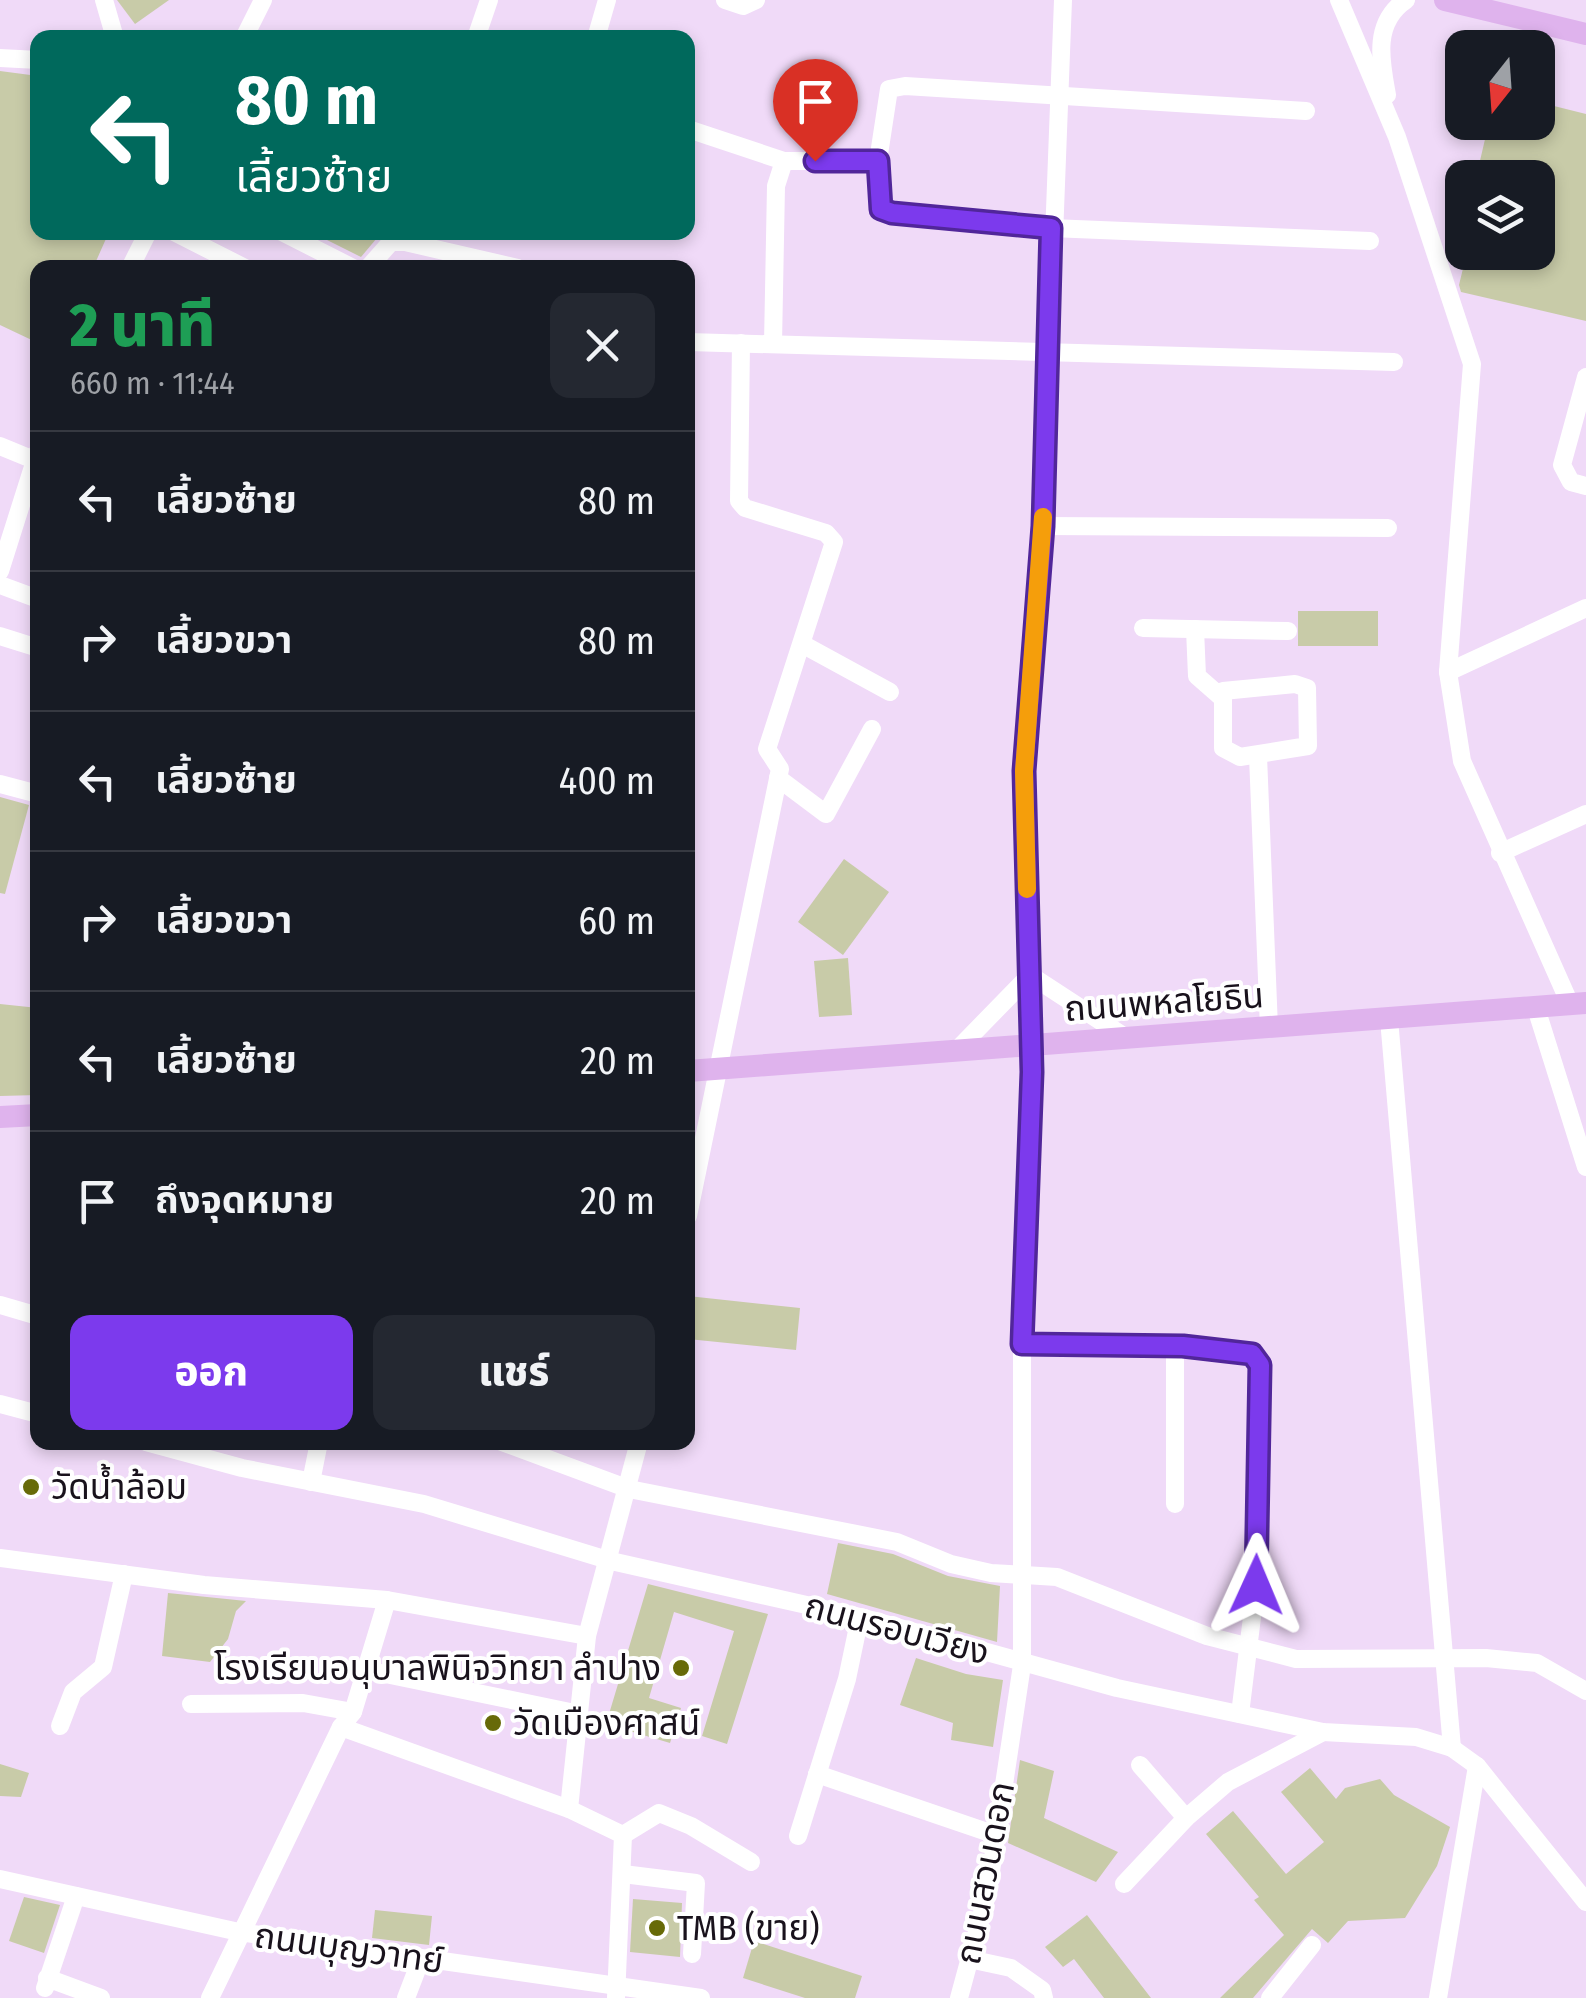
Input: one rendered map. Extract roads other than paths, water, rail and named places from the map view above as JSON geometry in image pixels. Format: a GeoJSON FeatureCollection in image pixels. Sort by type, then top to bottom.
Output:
{"type":"FeatureCollection","features":[{"type":"Feature","properties":{"kind":"main road"},"geometry":{"type":"LineString","coordinates":[[1445,0],[1586,34]]}},
{"type":"Feature","properties":{"kind":"main road","name":"ถนนพหลโยธิน"},"geometry":{"type":"LineString","coordinates":[[695,1070],[1578,1004]]}},
{"type":"Feature","properties":{"kind":"main road"},"geometry":{"type":"LineString","coordinates":[[0,1118],[30,1116]]}},
{"type":"Feature","properties":{"kind":"street"},"geometry":{"type":"LineString","coordinates":[[104,0],[113,30]]}},
{"type":"Feature","properties":{"kind":"street"},"geometry":{"type":"LineString","coordinates":[[248,30],[263,0]]}},
{"type":"Feature","properties":{"kind":"street"},"geometry":{"type":"LineString","coordinates":[[479,30],[489,0]]}},
{"type":"Feature","properties":{"kind":"street"},"geometry":{"type":"LineString","coordinates":[[598,30],[607,0]]}},
{"type":"Feature","properties":{"kind":"street"},"geometry":{"type":"LineString","coordinates":[[725,0],[743,6],[756,0]]}},
{"type":"Feature","properties":{"kind":"street","name":"ถนนสวนดอก"},"geometry":{"type":"LineString","coordinates":[[959,1998],[988,1891],[1022,1665],[1022,1344],[1032,1047],[1024,771],[1043,526],[1051,228],[1063,0]]}},
{"type":"Feature","properties":{"kind":"street"},"geometry":{"type":"LineString","coordinates":[[1338,0],[1397,137],[1472,364],[1448,672],[1462,761],[1500,853],[1578,1004]]}},
{"type":"Feature","properties":{"kind":"street"},"geometry":{"type":"LineString","coordinates":[[1397,137],[1380,44],[1389,18],[1406,0]]}},
{"type":"Feature","properties":{"kind":"street"},"geometry":{"type":"LineString","coordinates":[[0,58],[30,60]]}},
{"type":"Feature","properties":{"kind":"street"},"geometry":{"type":"LineString","coordinates":[[1306,111],[905,86],[889,90],[878,161],[881,209],[1051,228],[1370,241]]}},
{"type":"Feature","properties":{"kind":"street"},"geometry":{"type":"LineString","coordinates":[[695,131],[784,161],[878,161]]}},
{"type":"Feature","properties":{"kind":"street"},"geometry":{"type":"LineString","coordinates":[[773,344],[776,186],[784,161]]}},
{"type":"Feature","properties":{"kind":"street"},"geometry":{"type":"LineString","coordinates":[[190,240],[229,260]]}},
{"type":"Feature","properties":{"kind":"street"},"geometry":{"type":"LineString","coordinates":[[298,240],[337,260]]}},
{"type":"Feature","properties":{"kind":"street"},"geometry":{"type":"LineString","coordinates":[[375,260],[391,242],[398,240]]}},
{"type":"Feature","properties":{"kind":"street"},"geometry":{"type":"LineString","coordinates":[[420,240],[490,260]]}},
{"type":"Feature","properties":{"kind":"street"},"geometry":{"type":"LineString","coordinates":[[695,342],[1394,362]]}},
{"type":"Feature","properties":{"kind":"street"},"geometry":{"type":"LineString","coordinates":[[695,1185],[780,769],[767,750],[834,542],[826,532],[745,508],[739,501],[740,343]]}},
{"type":"Feature","properties":{"kind":"street"},"geometry":{"type":"LineString","coordinates":[[1586,377],[1579,426],[1562,465],[1571,482],[1586,486]]}},
{"type":"Feature","properties":{"kind":"street"},"geometry":{"type":"LineString","coordinates":[[0,446],[30,454]]}},
{"type":"Feature","properties":{"kind":"street"},"geometry":{"type":"LineString","coordinates":[[0,571],[30,474]]}},
{"type":"Feature","properties":{"kind":"street"},"geometry":{"type":"LineString","coordinates":[[1043,526],[1388,528]]}},
{"type":"Feature","properties":{"kind":"street"},"geometry":{"type":"LineString","coordinates":[[0,585],[30,596]]}},
{"type":"Feature","properties":{"kind":"street"},"geometry":{"type":"LineString","coordinates":[[1448,672],[1586,608]]}},
{"type":"Feature","properties":{"kind":"street"},"geometry":{"type":"LineString","coordinates":[[1143,628],[1288,631]]}},
{"type":"Feature","properties":{"kind":"street"},"geometry":{"type":"LineString","coordinates":[[1195,629],[1198,676],[1222,697]]}},
{"type":"Feature","properties":{"kind":"street"},"geometry":{"type":"LineString","coordinates":[[0,636],[30,645]]}},
{"type":"Feature","properties":{"kind":"street"},"geometry":{"type":"LineString","coordinates":[[802,644],[890,692]]}},
{"type":"Feature","properties":{"kind":"street"},"geometry":{"type":"LineString","coordinates":[[1295,684],[1307,688],[1308,746],[1240,757],[1223,748],[1222,697],[1230,688],[1295,684]]}},
{"type":"Feature","properties":{"kind":"street"},"geometry":{"type":"LineString","coordinates":[[778,778],[826,814],[872,730]]}},
{"type":"Feature","properties":{"kind":"street"},"geometry":{"type":"LineString","coordinates":[[1258,756],[1270,1028]]}},
{"type":"Feature","properties":{"kind":"street"},"geometry":{"type":"LineString","coordinates":[[0,784],[30,792]]}},
{"type":"Feature","properties":{"kind":"street"},"geometry":{"type":"LineString","coordinates":[[1500,853],[1586,814]]}},
{"type":"Feature","properties":{"kind":"street"},"geometry":{"type":"LineString","coordinates":[[954,1052],[1030,976],[1128,1040]]}},
{"type":"Feature","properties":{"kind":"street"},"geometry":{"type":"LineString","coordinates":[[1536,1008],[1586,1166]]}},
{"type":"Feature","properties":{"kind":"street"},"geometry":{"type":"LineString","coordinates":[[1390,1019],[1452,1748]]}},
{"type":"Feature","properties":{"kind":"street"},"geometry":{"type":"LineString","coordinates":[[0,1305],[30,1314]]}},
{"type":"Feature","properties":{"kind":"street"},"geometry":{"type":"LineString","coordinates":[[1022,1344],[1175,1346],[1252,1354],[1260,1365],[1256,1585],[1240,1714]]}},
{"type":"Feature","properties":{"kind":"street"},"geometry":{"type":"LineString","coordinates":[[1175,1346],[1175,1504]]}},
{"type":"Feature","properties":{"kind":"street"},"geometry":{"type":"LineString","coordinates":[[0,1404],[30,1412]]}},
{"type":"Feature","properties":{"kind":"street","name":"ถนนรอบเวียง"},"geometry":{"type":"LineString","coordinates":[[179,1450],[310,1482],[424,1504],[610,1562],[860,1617],[1022,1665],[1323,1732],[1416,1737],[1452,1748],[1477,1766],[1586,1902]]}},
{"type":"Feature","properties":{"kind":"street"},"geometry":{"type":"LineString","coordinates":[[310,1482],[317,1450]]}},
{"type":"Feature","properties":{"kind":"street"},"geometry":{"type":"LineString","coordinates":[[524,1450],[630,1489],[896,1542],[926,1550],[951,1564],[991,1573],[1022,1572],[1057,1578],[1250,1648],[1296,1659],[1486,1658],[1537,1663],[1586,1691]]}},
{"type":"Feature","properties":{"kind":"street"},"geometry":{"type":"LineString","coordinates":[[569,1808],[588,1636],[637,1450]]}},
{"type":"Feature","properties":{"kind":"street"},"geometry":{"type":"LineString","coordinates":[[0,1558],[387,1600],[588,1636]]}},
{"type":"Feature","properties":{"kind":"street"},"geometry":{"type":"LineString","coordinates":[[60,1726],[73,1692],[103,1666],[124,1574]]}},
{"type":"Feature","properties":{"kind":"street"},"geometry":{"type":"LineString","coordinates":[[210,1998],[239,1932],[347,1720],[387,1600]]}},
{"type":"Feature","properties":{"kind":"street"},"geometry":{"type":"LineString","coordinates":[[798,1836],[847,1679],[860,1617]]}},
{"type":"Feature","properties":{"kind":"street"},"geometry":{"type":"LineString","coordinates":[[366,1670],[570,1712]]}},
{"type":"Feature","properties":{"kind":"street"},"geometry":{"type":"LineString","coordinates":[[191,1704],[303,1703],[569,1808],[623,1835]]}},
{"type":"Feature","properties":{"kind":"street"},"geometry":{"type":"LineString","coordinates":[[1124,1884],[1186,1818],[1228,1782],[1323,1732]]}},
{"type":"Feature","properties":{"kind":"street"},"geometry":{"type":"LineString","coordinates":[[1140,1765],[1186,1818]]}},
{"type":"Feature","properties":{"kind":"street"},"geometry":{"type":"LineString","coordinates":[[1438,1998],[1477,1766]]}},
{"type":"Feature","properties":{"kind":"street"},"geometry":{"type":"LineString","coordinates":[[817,1774],[996,1835]]}},
{"type":"Feature","properties":{"kind":"street"},"geometry":{"type":"LineString","coordinates":[[623,1835],[659,1813],[691,1826],[751,1862]]}},
{"type":"Feature","properties":{"kind":"street"},"geometry":{"type":"LineString","coordinates":[[616,1991],[623,1835]]}},
{"type":"Feature","properties":{"kind":"street"},"geometry":{"type":"LineString","coordinates":[[623,1874],[696,1882],[692,1954]]}},
{"type":"Feature","properties":{"kind":"street","name":"ถนนบุญวาทย์"},"geometry":{"type":"LineString","coordinates":[[0,1879],[239,1932],[616,1991],[701,1998]]}},
{"type":"Feature","properties":{"kind":"street"},"geometry":{"type":"LineString","coordinates":[[76,1896],[46,1983],[101,1998]]}},
{"type":"Feature","properties":{"kind":"street"},"geometry":{"type":"LineString","coordinates":[[1270,1998],[1312,1945]]}},
{"type":"Feature","properties":{"kind":"street"},"geometry":{"type":"LineString","coordinates":[[406,1998],[421,1959]]}},
{"type":"Feature","properties":{"kind":"street"},"geometry":{"type":"LineString","coordinates":[[970,1959],[1011,1968],[1042,1990],[1044,1998]]}},
{"type":"Feature","properties":{"kind":"place","name":"วัดน้ำล้อม"},"geometry":{"type":"Point","coordinates":[31,1487]}},
{"type":"Feature","properties":{"kind":"place","name":"โรงเรียนอนุบาลพินิจวิทยา ลำปาง"},"geometry":{"type":"Point","coordinates":[681,1668]}},
{"type":"Feature","properties":{"kind":"place","name":"วัดเมืองศาสน์"},"geometry":{"type":"Point","coordinates":[493,1723]}},
{"type":"Feature","properties":{"kind":"place","name":"TMB (ขาย)"},"geometry":{"type":"Point","coordinates":[657,1928]}}]}
